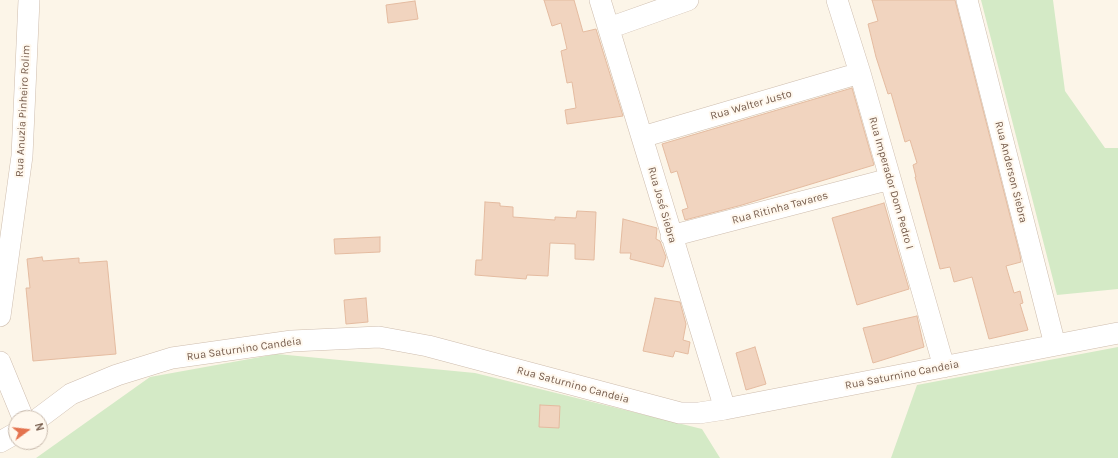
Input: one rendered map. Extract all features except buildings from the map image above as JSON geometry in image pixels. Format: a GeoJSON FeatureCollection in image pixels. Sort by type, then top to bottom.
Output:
{"type":"FeatureCollection","features":[{"type":"Feature","properties":{"kind":"street","name":"Rua Anuzia Pinheiro Rolim"},"geometry":{"type":"LineString","coordinates":[[0,316],[22,156],[29,0]]}},
{"type":"Feature","properties":{"kind":"street","name":"Rua José Siebra"},"geometry":{"type":"LineString","coordinates":[[600,0],[725,409]]}},
{"type":"Feature","properties":{"kind":"street"},"geometry":{"type":"LineString","coordinates":[[609,28],[688,0]]}},
{"type":"Feature","properties":{"kind":"street","name":"Rua Imperador Dom Pedro I"},"geometry":{"type":"LineString","coordinates":[[838,0],[944,367]]}},
{"type":"Feature","properties":{"kind":"street","name":"Rua Anderson Siebra"},"geometry":{"type":"LineString","coordinates":[[967,0],[1054,345]]}},
{"type":"Feature","properties":{"kind":"street","name":"Rua Walter Justo"},"geometry":{"type":"LineString","coordinates":[[642,137],[860,73]]}},
{"type":"Feature","properties":{"kind":"street","name":"Rua Ritinha Tavares"},"geometry":{"type":"LineString","coordinates":[[671,236],[890,179]]}},
{"type":"Feature","properties":{"kind":"street","name":"Rua Saturnino Candeia"},"geometry":{"type":"LineString","coordinates":[[48,411],[71,394],[117,375],[172,358],[292,341],[379,337],[428,346],[680,413],[725,409],[1118,333]]}},
{"type":"Feature","properties":{"kind":"street"},"geometry":{"type":"LineString","coordinates":[[0,362],[20,410]]}},
{"type":"Feature","properties":{"kind":"green space"},"geometry":{"type":"Polygon","coordinates":[[[981,0],[1053,0],[1065,91],[1105,148],[1118,148],[1118,289],[1057,295],[981,0]]]}},
{"type":"Feature","properties":{"kind":"green space"},"geometry":{"type":"Polygon","coordinates":[[[1118,347],[1118,458],[891,458],[917,385],[1118,347]]]}},
{"type":"Feature","properties":{"kind":"green space"},"geometry":{"type":"Polygon","coordinates":[[[277,354],[475,373],[702,429],[720,458],[36,458],[150,377],[277,354]]]}}]}
